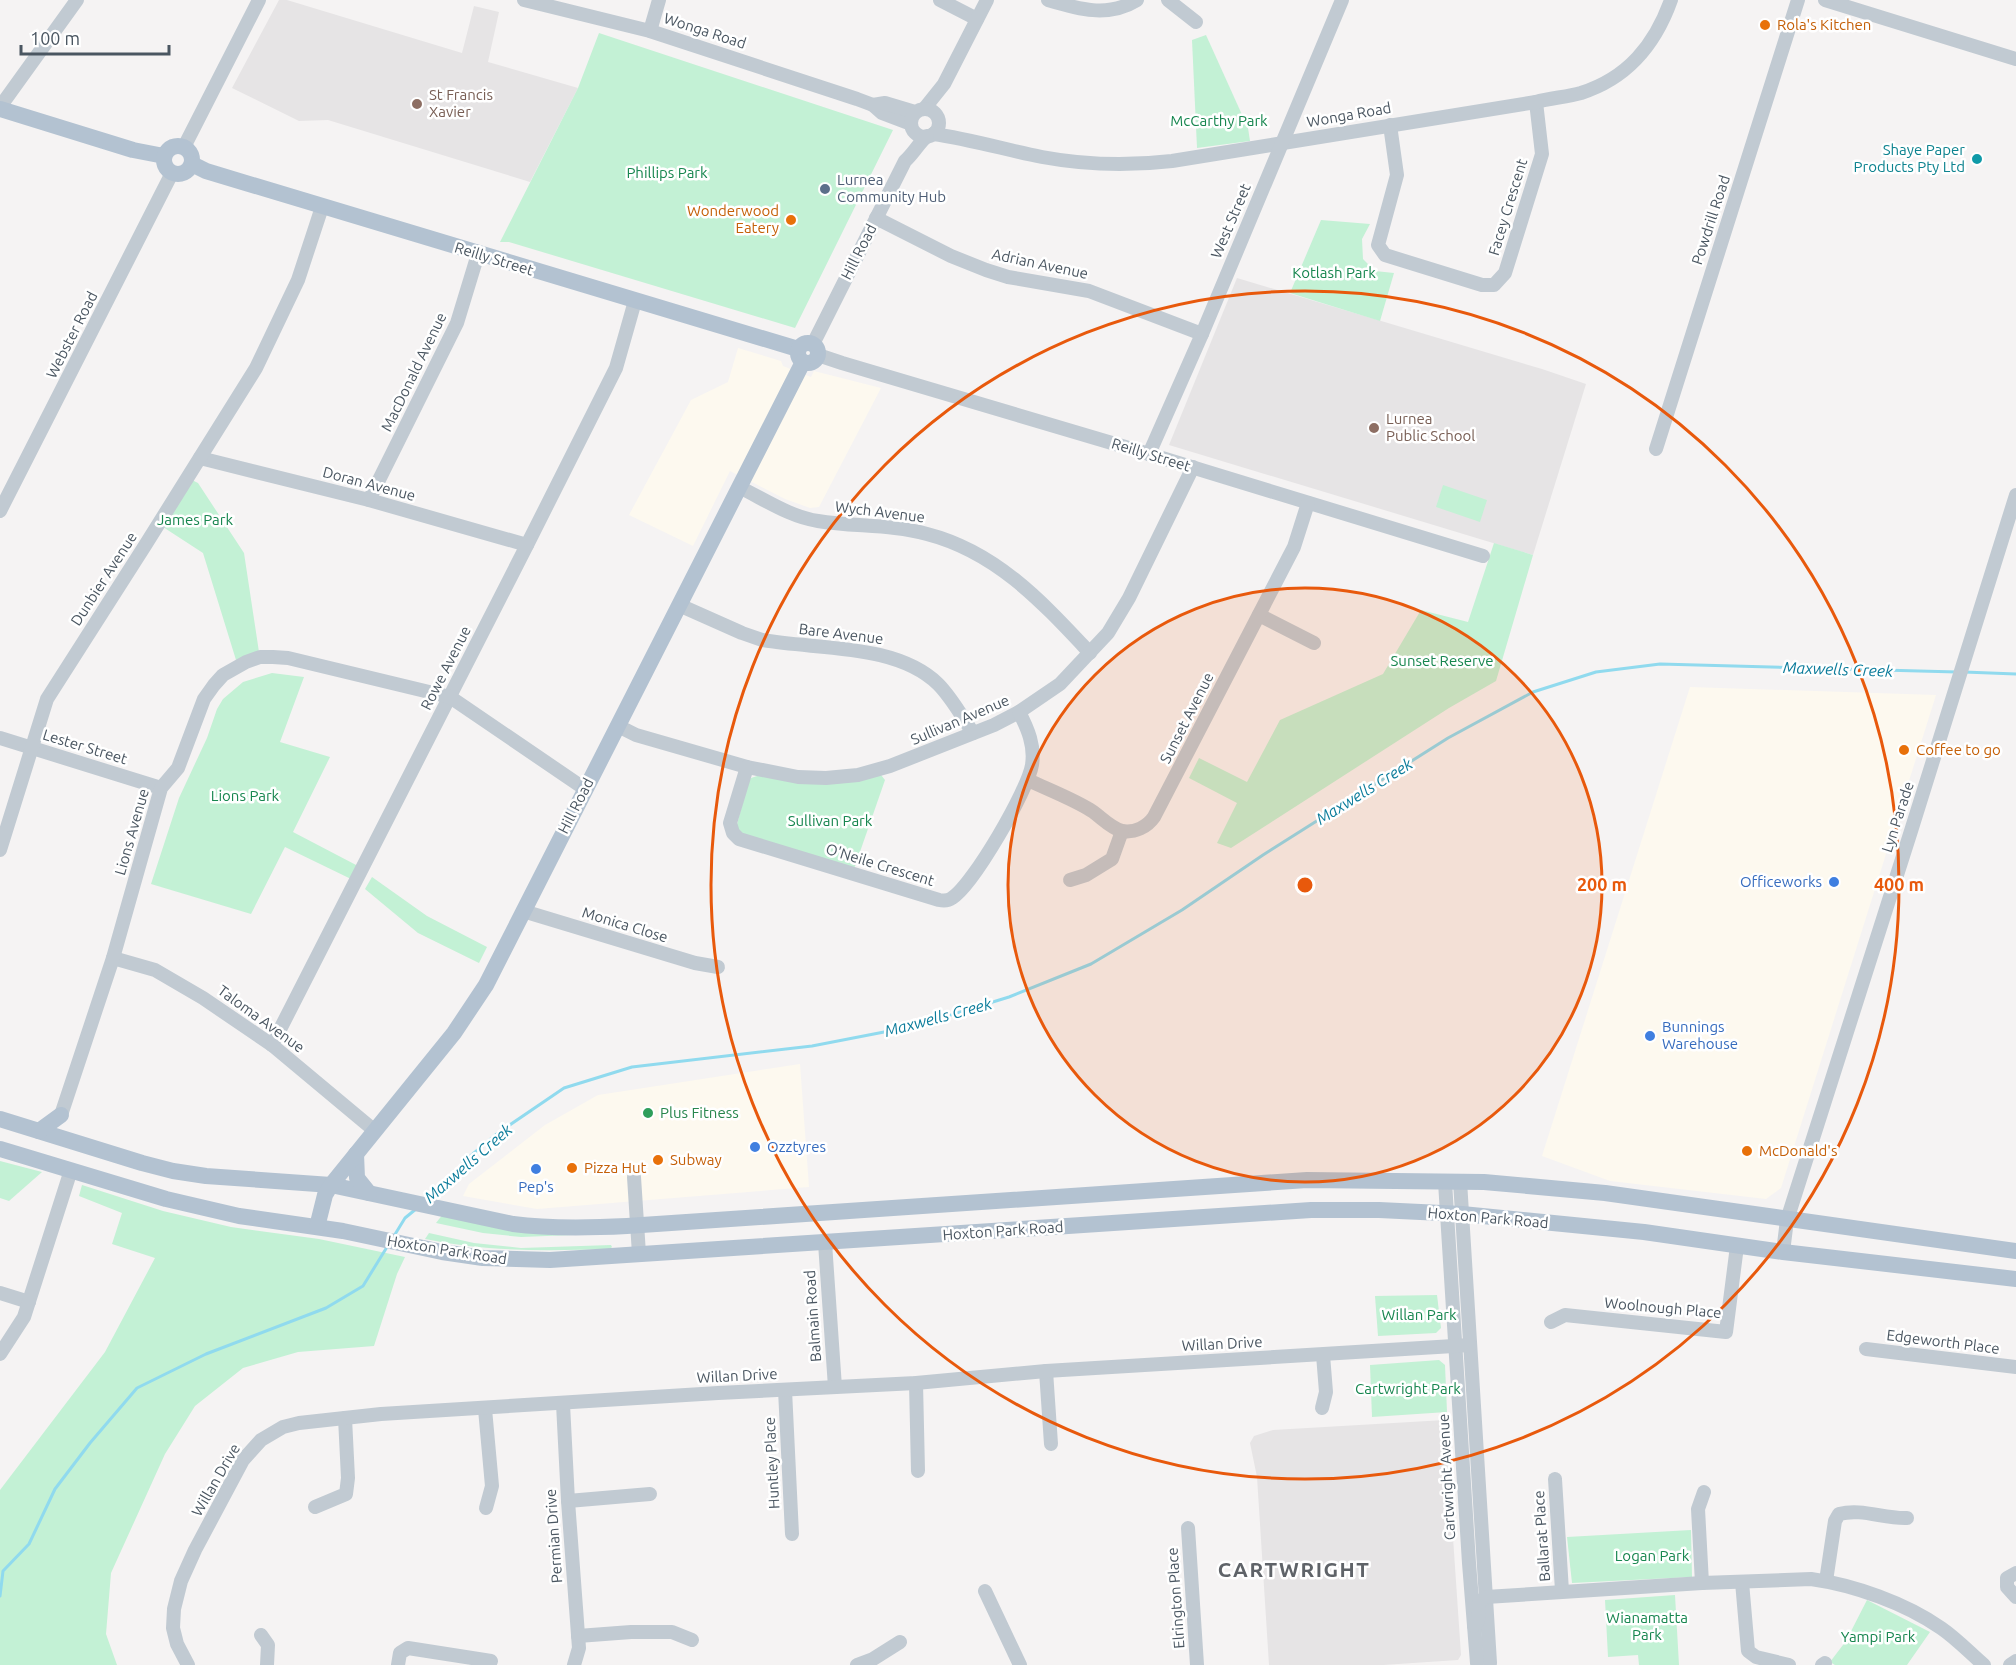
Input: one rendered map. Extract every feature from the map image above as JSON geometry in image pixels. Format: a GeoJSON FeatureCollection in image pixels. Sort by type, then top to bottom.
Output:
{"type":"FeatureCollection","features":[{"type":"Feature","properties":{"kind":"main road"},"geometry":{"type":"LineString","coordinates":[[0,108],[133,150],[164,156]]}},
{"type":"Feature","properties":{"kind":"main road"},"geometry":{"type":"LineString","coordinates":[[174,146],[184,147],[191,154],[192,164],[190,169],[182,174],[172,174],[165,166],[164,156],[174,146]]}},
{"type":"Feature","properties":{"kind":"main road","name":"Reilly Street"},"geometry":{"type":"LineString","coordinates":[[192,164],[206,171],[322,207],[808,352]]}},
{"type":"Feature","properties":{"kind":"main road","name":"Hill Road"},"geometry":{"type":"LineString","coordinates":[[317,1227],[325,1195],[331,1185],[454,1033],[486,985],[808,352]]}},
{"type":"Feature","properties":{"kind":"main road"},"geometry":{"type":"LineString","coordinates":[[39,1131],[62,1115]]}},
{"type":"Feature","properties":{"kind":"main road","name":"Hoxton Park Road"},"geometry":{"type":"LineString","coordinates":[[0,1119],[173,1171],[206,1176],[331,1185],[513,1224],[539,1227],[580,1229],[637,1226],[1307,1180],[1494,1182],[1582,1191],[1958,1241],[2016,1251]]}},
{"type":"Feature","properties":{"kind":"main road","name":"Hoxton Park Road"},"geometry":{"type":"LineString","coordinates":[[0,1149],[202,1209],[317,1227],[483,1258],[514,1261],[825,1243],[1311,1210],[1379,1210],[1454,1214],[1644,1232],[1782,1252],[2016,1279]]}},
{"type":"Feature","properties":{"kind":"main road"},"geometry":{"type":"LineString","coordinates":[[356,1154],[357,1178],[369,1193]]}},
{"type":"Feature","properties":{"kind":"street"},"geometry":{"type":"LineString","coordinates":[[0,108],[77,0]]}},
{"type":"Feature","properties":{"kind":"street"},"geometry":{"type":"LineString","coordinates":[[184,147],[260,0]]}},
{"type":"Feature","properties":{"kind":"street","name":"Wonga Road"},"geometry":{"type":"LineString","coordinates":[[524,0],[650,31],[873,105],[882,113],[924,122],[966,141],[1043,157],[1124,165],[1172,161],[1281,144],[1580,93],[1600,86],[1621,74],[1639,59],[1656,35],[1671,0]]}},
{"type":"Feature","properties":{"kind":"street"},"geometry":{"type":"LineString","coordinates":[[650,31],[659,0]]}},
{"type":"Feature","properties":{"kind":"street"},"geometry":{"type":"LineString","coordinates":[[940,0],[977,19]]}},
{"type":"Feature","properties":{"kind":"street","name":"Hill Road"},"geometry":{"type":"LineString","coordinates":[[808,352],[987,0]]}},
{"type":"Feature","properties":{"kind":"street"},"geometry":{"type":"LineString","coordinates":[[1048,0],[1074,8],[1112,11],[1137,0]]}},
{"type":"Feature","properties":{"kind":"street"},"geometry":{"type":"LineString","coordinates":[[1168,0],[1196,22]]}},
{"type":"Feature","properties":{"kind":"street","name":"West Street"},"geometry":{"type":"LineString","coordinates":[[1149,454],[1342,0]]}},
{"type":"Feature","properties":{"kind":"street","name":"Powdrill Road"},"geometry":{"type":"LineString","coordinates":[[1656,449],[1798,0]]}},
{"type":"Feature","properties":{"kind":"street"},"geometry":{"type":"LineString","coordinates":[[1825,0],[2016,59]]}},
{"type":"Feature","properties":{"kind":"street","name":"Facey Crescent"},"geometry":{"type":"LineString","coordinates":[[1390,125],[1397,176],[1378,244],[1384,255],[1482,285],[1494,285],[1504,273],[1542,153],[1536,102]]}},
{"type":"Feature","properties":{"kind":"street","name":"Webster Road"},"geometry":{"type":"LineString","coordinates":[[0,511],[172,174]]}},
{"type":"Feature","properties":{"kind":"street","name":"Dunbier Avenue"},"geometry":{"type":"LineString","coordinates":[[0,850],[47,699],[260,360],[298,280],[322,207]]}},
{"type":"Feature","properties":{"kind":"street","name":"Adrian Avenue"},"geometry":{"type":"LineString","coordinates":[[876,218],[951,256],[986,270],[1089,291],[1202,333]]}},
{"type":"Feature","properties":{"kind":"street","name":"MacDonald Avenue"},"geometry":{"type":"LineString","coordinates":[[369,500],[457,323],[478,254]]}},
{"type":"Feature","properties":{"kind":"street","name":"Rowe Avenue"},"geometry":{"type":"LineString","coordinates":[[272,1044],[616,368],[635,301]]}},
{"type":"Feature","properties":{"kind":"street","name":"Reilly Street"},"geometry":{"type":"LineString","coordinates":[[808,352],[1483,556]]}},
{"type":"Feature","properties":{"kind":"street","name":"Doran Avenue"},"geometry":{"type":"LineString","coordinates":[[200,458],[369,500],[527,545]]}},
{"type":"Feature","properties":{"kind":"street","name":"Sullivan Avenue"},"geometry":{"type":"LineString","coordinates":[[618,726],[636,735],[747,767],[798,777],[849,776],[890,766],[973,733],[1019,712],[1060,684],[1108,633],[1124,608],[1193,467]]}},
{"type":"Feature","properties":{"kind":"street","name":"Wych Avenue"},"geometry":{"type":"LineString","coordinates":[[739,488],[811,520],[895,527],[928,534],[960,545],[988,559],[1024,586],[1090,653]]}},
{"type":"Feature","properties":{"kind":"street","name":"Lyn Parade"},"geometry":{"type":"LineString","coordinates":[[1782,1252],[1787,1220],[2016,495]]}},
{"type":"Feature","properties":{"kind":"street","name":"Sunset Avenue"},"geometry":{"type":"LineString","coordinates":[[1122,831],[1144,827],[1154,817],[1294,547],[1308,503]]}},
{"type":"Feature","properties":{"kind":"street","name":"Bare Avenue"},"geometry":{"type":"LineString","coordinates":[[679,605],[762,640],[884,655],[905,662],[925,674],[942,689],[973,733]]}},
{"type":"Feature","properties":{"kind":"street"},"geometry":{"type":"LineString","coordinates":[[1259,615],[1314,643]]}},
{"type":"Feature","properties":{"kind":"street","name":"Lions Avenue"},"geometry":{"type":"LineString","coordinates":[[62,1115],[113,958],[161,788],[178,768],[204,699],[214,685],[234,669],[260,657],[288,658],[450,697],[585,789]]}},
{"type":"Feature","properties":{"kind":"street","name":"O'Neile Crescent"},"geometry":{"type":"LineString","coordinates":[[747,767],[730,823],[733,833],[739,839],[942,901],[949,900],[983,863],[1028,780],[1033,752],[1030,735],[1019,712]]}},
{"type":"Feature","properties":{"kind":"street","name":"Lester Street"},"geometry":{"type":"LineString","coordinates":[[0,738],[161,788]]}},
{"type":"Feature","properties":{"kind":"street"},"geometry":{"type":"LineString","coordinates":[[1028,780],[1087,807],[1122,831],[1112,859],[1086,875],[1070,880]]}},
{"type":"Feature","properties":{"kind":"street","name":"Monica Close"},"geometry":{"type":"LineString","coordinates":[[523,911],[695,963],[718,967]]}},
{"type":"Feature","properties":{"kind":"street","name":"Taloma Avenue"},"geometry":{"type":"LineString","coordinates":[[113,958],[155,970],[272,1044],[375,1131]]}},
{"type":"Feature","properties":{"kind":"street"},"geometry":{"type":"LineString","coordinates":[[0,1354],[18,1328],[29,1302],[71,1170]]}},
{"type":"Feature","properties":{"kind":"street"},"geometry":{"type":"LineString","coordinates":[[634,1177],[639,1254]]}},
{"type":"Feature","properties":{"kind":"street","name":"Cartwright Avenue"},"geometry":{"type":"LineString","coordinates":[[1453,1182],[1455,1346],[1474,1626],[1484,1664]]}},
{"type":"Feature","properties":{"kind":"street","name":"Cartwright Avenue"},"geometry":{"type":"LineString","coordinates":[[1454,1214],[1470,1345],[1486,1597],[1484,1664]]}},
{"type":"Feature","properties":{"kind":"street","name":"Balmain Road"},"geometry":{"type":"LineString","coordinates":[[825,1243],[835,1387]]}},
{"type":"Feature","properties":{"kind":"street","name":"Woolnough Place"},"geometry":{"type":"LineString","coordinates":[[1551,1322],[1565,1315],[1726,1332],[1737,1246]]}},
{"type":"Feature","properties":{"kind":"street"},"geometry":{"type":"LineString","coordinates":[[0,1293],[29,1302]]}},
{"type":"Feature","properties":{"kind":"street","name":"Willan Drive"},"geometry":{"type":"LineString","coordinates":[[188,1665],[177,1644],[173,1628],[174,1609],[177,1594],[195,1550],[243,1460],[261,1440],[283,1427],[299,1423],[485,1408],[916,1383],[1046,1371],[1470,1345]]}},
{"type":"Feature","properties":{"kind":"street","name":"Edgeworth Place"},"geometry":{"type":"LineString","coordinates":[[1866,1349],[2016,1367]]}},
{"type":"Feature","properties":{"kind":"street"},"geometry":{"type":"LineString","coordinates":[[1322,1408],[1326,1392],[1323,1355]]}},
{"type":"Feature","properties":{"kind":"street"},"geometry":{"type":"LineString","coordinates":[[1046,1371],[1051,1444]]}},
{"type":"Feature","properties":{"kind":"street"},"geometry":{"type":"LineString","coordinates":[[916,1383],[918,1471]]}},
{"type":"Feature","properties":{"kind":"street","name":"Huntley Place"},"geometry":{"type":"LineString","coordinates":[[785,1390],[792,1534]]}},
{"type":"Feature","properties":{"kind":"street","name":"Permian Drive"},"geometry":{"type":"LineString","coordinates":[[563,1404],[579,1648],[574,1665]]}},
{"type":"Feature","properties":{"kind":"street"},"geometry":{"type":"LineString","coordinates":[[485,1408],[492,1486],[486,1508]]}},
{"type":"Feature","properties":{"kind":"street"},"geometry":{"type":"LineString","coordinates":[[315,1507],[346,1494],[348,1478],[345,1418]]}},
{"type":"Feature","properties":{"kind":"street","name":"Ballarat Place"},"geometry":{"type":"LineString","coordinates":[[1555,1479],[1562,1591]]}},
{"type":"Feature","properties":{"kind":"street"},"geometry":{"type":"LineString","coordinates":[[1702,1583],[1698,1509],[1704,1492]]}},
{"type":"Feature","properties":{"kind":"street"},"geometry":{"type":"LineString","coordinates":[[568,1501],[650,1494]]}},
{"type":"Feature","properties":{"kind":"street"},"geometry":{"type":"LineString","coordinates":[[1826,1581],[1835,1521],[1839,1514],[1867,1513],[1892,1519],[1907,1518]]}},
{"type":"Feature","properties":{"kind":"street","name":"Elrington Place"},"geometry":{"type":"LineString","coordinates":[[1188,1528],[1197,1665]]}},
{"type":"Feature","properties":{"kind":"street"},"geometry":{"type":"LineString","coordinates":[[2016,1573],[2007,1578],[2007,1587],[2016,1597]]}},
{"type":"Feature","properties":{"kind":"street"},"geometry":{"type":"LineString","coordinates":[[1474,1626],[1478,1621],[1479,1602],[1486,1597],[1785,1579],[1826,1581],[1864,1592],[1919,1615],[1942,1628],[1984,1665]]}},
{"type":"Feature","properties":{"kind":"street"},"geometry":{"type":"LineString","coordinates":[[1742,1582],[1748,1651],[1756,1657],[1789,1665]]}},
{"type":"Feature","properties":{"kind":"street"},"geometry":{"type":"LineString","coordinates":[[985,1591],[1020,1665]]}},
{"type":"Feature","properties":{"kind":"street"},"geometry":{"type":"LineString","coordinates":[[578,1636],[672,1632],[692,1640]]}},
{"type":"Feature","properties":{"kind":"street"},"geometry":{"type":"LineString","coordinates":[[261,1635],[268,1645],[267,1665]]}},
{"type":"Feature","properties":{"kind":"street"},"geometry":{"type":"LineString","coordinates":[[857,1665],[874,1662],[900,1642]]}},
{"type":"Feature","properties":{"kind":"street"},"geometry":{"type":"LineString","coordinates":[[399,1665],[400,1653],[408,1648],[490,1661]]}},
{"type":"Feature","properties":{"kind":"street"},"geometry":{"type":"LineString","coordinates":[[2010,1665],[2016,1661]]}},
{"type":"Feature","properties":{"kind":"shaded area","name":"St Francis Xavier"},"geometry":{"type":"Polygon","coordinates":[[[279,0],[287,0],[462,53],[474,6],[499,12],[488,62],[578,88],[530,182],[328,120],[299,121],[232,88],[279,0]]]}},
{"type":"Feature","properties":{"kind":"shaded area","name":"Lurnea Public School"},"geometry":{"type":"Polygon","coordinates":[[[1237,278],[1586,384],[1533,555],[1169,445],[1237,278]]]}},
{"type":"Feature","properties":{"kind":"shaded area"},"geometry":{"type":"Polygon","coordinates":[[[738,348],[781,361],[783,366],[811,377],[814,371],[881,388],[819,507],[810,508],[785,499],[730,471],[693,546],[629,515],[691,400],[728,382],[738,348]]]}},
{"type":"Feature","properties":{"kind":"shaded area"},"geometry":{"type":"Polygon","coordinates":[[[1690,687],[1936,695],[1781,1188],[1766,1199],[1610,1181],[1542,1156],[1690,687]]]}},
{"type":"Feature","properties":{"kind":"shaded area"},"geometry":{"type":"Polygon","coordinates":[[[800,1064],[809,1187],[537,1209],[463,1196],[469,1184],[545,1125],[598,1095],[800,1064]]]}},
{"type":"Feature","properties":{"kind":"shaded area"},"geometry":{"type":"Polygon","coordinates":[[[1445,1420],[1461,1655],[1458,1660],[1383,1665],[1269,1665],[1257,1477],[1250,1443],[1254,1436],[1273,1430],[1445,1420]]]}},
{"type":"Feature","properties":{"kind":"green space","name":"Phillips Park"},"geometry":{"type":"Polygon","coordinates":[[[599,33],[893,130],[795,328],[509,242],[500,242],[578,88],[599,33]]]}},
{"type":"Feature","properties":{"kind":"green space","name":"McCarthy Park"},"geometry":{"type":"Polygon","coordinates":[[[1206,35],[1248,128],[1250,141],[1197,148],[1192,40],[1206,35]]]}},
{"type":"Feature","properties":{"kind":"green space","name":"Kotlash Park"},"geometry":{"type":"Polygon","coordinates":[[[1321,220],[1370,224],[1362,239],[1363,259],[1375,271],[1394,273],[1380,321],[1290,293],[1321,220]]]}},
{"type":"Feature","properties":{"kind":"green space","name":"James Park"},"geometry":{"type":"Polygon","coordinates":[[[192,480],[198,483],[244,553],[259,652],[236,660],[203,553],[163,527],[192,480]]]}},
{"type":"Feature","properties":{"kind":"green space"},"geometry":{"type":"Polygon","coordinates":[[[1443,485],[1487,500],[1480,522],[1436,507],[1443,485]]]}},
{"type":"Feature","properties":{"kind":"green space","name":"Sunset Reserve"},"geometry":{"type":"Polygon","coordinates":[[[1494,543],[1533,555],[1496,681],[1449,708],[1231,848],[1217,843],[1237,803],[1189,778],[1199,758],[1247,782],[1280,720],[1383,674],[1421,610],[1468,622],[1494,543]]]}},
{"type":"Feature","properties":{"kind":"green space","name":"Lions Park"},"geometry":{"type":"Polygon","coordinates":[[[272,673],[304,677],[280,742],[330,757],[293,832],[358,866],[351,879],[285,847],[251,914],[151,884],[179,798],[207,738],[217,709],[223,699],[243,682],[272,673]]]}},
{"type":"Feature","properties":{"kind":"green space","name":"Sullivan Park"},"geometry":{"type":"Polygon","coordinates":[[[881,775],[885,780],[854,869],[744,835],[736,828],[751,778],[757,776],[881,775]]]}},
{"type":"Feature","properties":{"kind":"green space"},"geometry":{"type":"Polygon","coordinates":[[[372,877],[427,916],[487,947],[479,963],[418,933],[365,889],[372,877]]]}},
{"type":"Feature","properties":{"kind":"green space"},"geometry":{"type":"Polygon","coordinates":[[[0,1161],[42,1172],[9,1201],[0,1198],[0,1161]]]}},
{"type":"Feature","properties":{"kind":"green space"},"geometry":{"type":"Polygon","coordinates":[[[82,1185],[163,1211],[231,1227],[319,1239],[405,1257],[397,1274],[374,1346],[298,1352],[243,1368],[195,1406],[165,1454],[111,1573],[106,1634],[117,1665],[0,1665],[0,1490],[105,1352],[155,1258],[112,1244],[122,1213],[79,1196],[82,1185]]]}},
{"type":"Feature","properties":{"kind":"green space"},"geometry":{"type":"Polygon","coordinates":[[[443,1214],[599,1234],[521,1237],[483,1233],[436,1223],[443,1214]]]}},
{"type":"Feature","properties":{"kind":"green space"},"geometry":{"type":"Polygon","coordinates":[[[429,1233],[474,1243],[521,1248],[611,1245],[612,1247],[610,1249],[517,1250],[425,1239],[429,1233]]]}},
{"type":"Feature","properties":{"kind":"green space","name":"Willan Park"},"geometry":{"type":"Polygon","coordinates":[[[1437,1295],[1441,1328],[1436,1333],[1378,1336],[1375,1296],[1437,1295]]]}},
{"type":"Feature","properties":{"kind":"green space","name":"Cartwright Park"},"geometry":{"type":"Polygon","coordinates":[[[1439,1360],[1445,1365],[1447,1412],[1372,1417],[1370,1365],[1439,1360]]]}},
{"type":"Feature","properties":{"kind":"green space","name":"Logan Park"},"geometry":{"type":"Polygon","coordinates":[[[1691,1530],[1692,1577],[1572,1583],[1567,1537],[1691,1530]]]}},
{"type":"Feature","properties":{"kind":"green space","name":"Wianamatta Park"},"geometry":{"type":"Polygon","coordinates":[[[1675,1595],[1679,1665],[1639,1665],[1638,1655],[1608,1657],[1605,1600],[1675,1595]]]}},
{"type":"Feature","properties":{"kind":"green space","name":"Yampi Park"},"geometry":{"type":"Polygon","coordinates":[[[1867,1600],[1930,1632],[1907,1665],[1835,1665],[1830,1662],[1846,1641],[1867,1600]]]}},
{"type":"Feature","properties":{"kind":"waterway","name":"Maxwells Creek"},"geometry":{"type":"LineString","coordinates":[[428,1199],[468,1158],[498,1133],[564,1088],[632,1067],[812,1046],[915,1026],[1009,997],[1091,964],[1182,910],[1263,855],[1448,738],[1533,692],[1596,672],[1660,664],[1957,672]]}},
{"type":"Feature","properties":{"kind":"waterway","name":"Maxwells Creek"},"geometry":{"type":"LineString","coordinates":[[1964,672],[2016,674]]}},
{"type":"Feature","properties":{"kind":"waterway","name":"Maxwells Creek"},"geometry":{"type":"LineString","coordinates":[[394,1236],[405,1218],[416,1209]]}},
{"type":"Feature","properties":{"kind":"waterway","name":"Maxwells Creek"},"geometry":{"type":"LineString","coordinates":[[0,1596],[3,1571],[29,1544],[55,1489],[90,1443],[137,1388],[206,1354],[326,1308],[363,1286],[387,1247]]}},
{"type":"Feature","properties":{"kind":"place","name":"Rola's Kitchen"},"geometry":{"type":"Point","coordinates":[1765,25]}},
{"type":"Feature","properties":{"kind":"place","name":"St Francis Xavier"},"geometry":{"type":"Point","coordinates":[417,104]}},
{"type":"Feature","properties":{"kind":"place","name":"Shaye Paper Products Pty Ltd"},"geometry":{"type":"Point","coordinates":[1977,159]}},
{"type":"Feature","properties":{"kind":"place","name":"Lurnea Community Hub"},"geometry":{"type":"Point","coordinates":[825,189]}},
{"type":"Feature","properties":{"kind":"place","name":"Wonderwood Eatery"},"geometry":{"type":"Point","coordinates":[791,220]}},
{"type":"Feature","properties":{"kind":"place","name":"Lurnea Public School"},"geometry":{"type":"Point","coordinates":[1374,428]}},
{"type":"Feature","properties":{"kind":"place","name":"Coffee to go"},"geometry":{"type":"Point","coordinates":[1904,750]}},
{"type":"Feature","properties":{"kind":"place","name":"Officeworks"},"geometry":{"type":"Point","coordinates":[1834,882]}},
{"type":"Feature","properties":{"kind":"place","name":"Bunnings Warehouse"},"geometry":{"type":"Point","coordinates":[1650,1036]}},
{"type":"Feature","properties":{"kind":"place","name":"Plus Fitness"},"geometry":{"type":"Point","coordinates":[648,1113]}},
{"type":"Feature","properties":{"kind":"place","name":"Ozztyres"},"geometry":{"type":"Point","coordinates":[755,1147]}},
{"type":"Feature","properties":{"kind":"place","name":"McDonald's"},"geometry":{"type":"Point","coordinates":[1747,1151]}},
{"type":"Feature","properties":{"kind":"place","name":"Subway"},"geometry":{"type":"Point","coordinates":[658,1160]}},
{"type":"Feature","properties":{"kind":"place","name":"Pizza Hut"},"geometry":{"type":"Point","coordinates":[572,1168]}},
{"type":"Feature","properties":{"kind":"place","name":"Pep's"},"geometry":{"type":"Point","coordinates":[536,1169]}},
{"type":"Feature","properties":{"kind":"district","name":"CARTWRIGHT"},"geometry":{"type":"Point","coordinates":[1294,1570]}}]}
